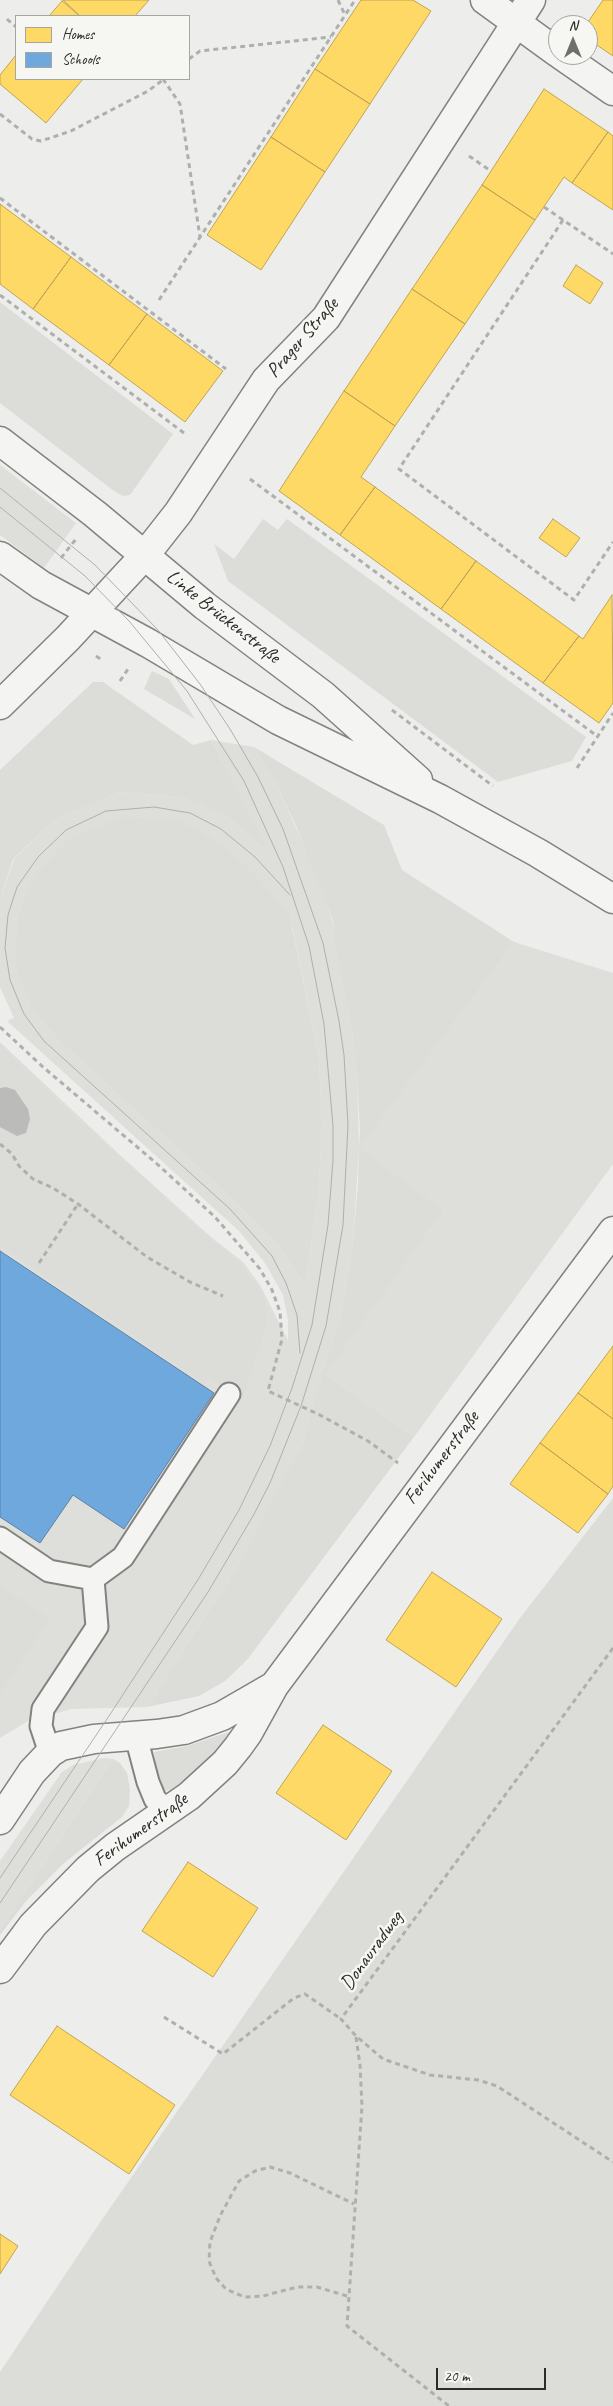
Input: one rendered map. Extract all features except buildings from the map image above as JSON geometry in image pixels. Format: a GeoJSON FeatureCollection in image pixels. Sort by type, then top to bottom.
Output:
{"type":"FeatureCollection","features":[{"type":"Feature","properties":{"kind":"street"},"geometry":{"type":"LineString","coordinates":[[485,0],[548,46]]}},
{"type":"Feature","properties":{"kind":"street","name":"Prager Straße"},"geometry":{"type":"LineString","coordinates":[[0,705],[91,614],[145,556],[178,513],[266,380],[326,318],[531,0]]}},
{"type":"Feature","properties":{"kind":"street"},"geometry":{"type":"LineString","coordinates":[[575,65],[613,91]]}},
{"type":"Feature","properties":{"kind":"street","name":"Linke Brückenstraße"},"geometry":{"type":"LineString","coordinates":[[0,441],[95,514],[204,606],[323,695],[440,799]]}},
{"type":"Feature","properties":{"kind":"street","name":"Linke Brückenstraße"},"geometry":{"type":"LineString","coordinates":[[0,556],[41,585],[91,614],[148,643],[278,720],[440,799],[538,853],[613,899]]}},
{"type":"Feature","properties":{"kind":"street","name":"Ferihumerstraße"},"geometry":{"type":"LineString","coordinates":[[0,1969],[33,1925],[88,1869],[166,1810],[189,1796],[229,1758],[248,1733],[274,1686],[613,1231]]}},
{"type":"Feature","properties":{"kind":"street","name":"Ferihumerstraße"},"geometry":{"type":"LineString","coordinates":[[0,1820],[32,1772],[50,1754],[72,1742],[172,1733],[204,1724],[222,1716],[274,1686]]}},
{"type":"Feature","properties":{"kind":"lane"},"geometry":{"type":"LineString","coordinates":[[0,1538],[49,1571],[93,1580],[123,1557],[229,1394]]}},
{"type":"Feature","properties":{"kind":"lane"},"geometry":{"type":"LineString","coordinates":[[50,1754],[41,1726],[43,1709],[97,1627],[93,1580]]}},
{"type":"Feature","properties":{"kind":"lane"},"geometry":{"type":"LineString","coordinates":[[138,1736],[139,1748],[148,1782],[155,1799],[166,1810]]}},
{"type":"Feature","properties":{"kind":"path"},"geometry":{"type":"LineString","coordinates":[[338,0],[345,16]]}},
{"type":"Feature","properties":{"kind":"path"},"geometry":{"type":"LineString","coordinates":[[159,300],[355,0]]}},
{"type":"Feature","properties":{"kind":"path"},"geometry":{"type":"LineString","coordinates":[[7,19],[15,25]]}},
{"type":"Feature","properties":{"kind":"path"},"geometry":{"type":"LineString","coordinates":[[190,58],[200,51],[331,36]]}},
{"type":"Feature","properties":{"kind":"path"},"geometry":{"type":"LineString","coordinates":[[0,114],[32,139],[41,141],[71,131],[148,91],[162,80]]}},
{"type":"Feature","properties":{"kind":"path"},"geometry":{"type":"LineString","coordinates":[[164,80],[180,104],[200,238]]}},
{"type":"Feature","properties":{"kind":"path"},"geometry":{"type":"LineString","coordinates":[[466,154],[491,171]]}},
{"type":"Feature","properties":{"kind":"path"},"geometry":{"type":"LineString","coordinates":[[0,198],[226,369]]}},
{"type":"Feature","properties":{"kind":"path"},"geometry":{"type":"LineString","coordinates":[[544,207],[613,254]]}},
{"type":"Feature","properties":{"kind":"path"},"geometry":{"type":"LineString","coordinates":[[563,220],[399,469],[574,600],[613,542]]}},
{"type":"Feature","properties":{"kind":"path"},"geometry":{"type":"LineString","coordinates":[[0,294],[184,433]]}},
{"type":"Feature","properties":{"kind":"path"},"geometry":{"type":"LineString","coordinates":[[250,479],[597,736]]}},
{"type":"Feature","properties":{"kind":"path"},"geometry":{"type":"LineString","coordinates":[[41,585],[95,514]]}},
{"type":"Feature","properties":{"kind":"path"},"geometry":{"type":"LineString","coordinates":[[577,768],[613,713]]}},
{"type":"Feature","properties":{"kind":"path"},"geometry":{"type":"LineString","coordinates":[[0,1027],[215,1217],[260,1269],[272,1290],[280,1312],[282,1339],[268,1391],[318,1414],[368,1441],[396,1461],[420,1488]]}},
{"type":"Feature","properties":{"kind":"path"},"geometry":{"type":"LineString","coordinates":[[0,1144],[12,1154],[19,1166],[33,1179],[78,1204],[146,1256],[190,1282],[222,1296]]}},
{"type":"Feature","properties":{"kind":"path"},"geometry":{"type":"LineString","coordinates":[[40,1263],[78,1204]]}},
{"type":"Feature","properties":{"kind":"path","name":"Donauradweg"},"geometry":{"type":"LineString","coordinates":[[613,1648],[342,2019],[356,2036],[383,2059],[430,2075],[478,2080],[497,2086],[613,2162]]}},
{"type":"Feature","properties":{"kind":"path"},"geometry":{"type":"LineString","coordinates":[[164,2017],[223,2054],[294,1998],[305,1994],[342,2019]]}},
{"type":"Feature","properties":{"kind":"path"},"geometry":{"type":"LineString","coordinates":[[356,2036],[360,2065],[362,2106],[347,2296],[347,2326],[449,2406]]}},
{"type":"Feature","properties":{"kind":"path"},"geometry":{"type":"LineString","coordinates":[[347,2296],[317,2287],[297,2287],[263,2296],[244,2297],[226,2289],[216,2278],[209,2261],[210,2242],[220,2216],[239,2181],[255,2171],[270,2167],[290,2173],[354,2204]]}},
{"type":"Feature","properties":{"kind":"shaded area"},"geometry":{"type":"Polygon","coordinates":[[[0,302],[173,434],[130,495],[123,496],[114,491],[0,403],[0,302]]]}},
{"type":"Feature","properties":{"kind":"shaded area"},"geometry":{"type":"Polygon","coordinates":[[[0,465],[76,523],[44,568],[0,535],[0,465]]]}},
{"type":"Feature","properties":{"kind":"shaded area"},"geometry":{"type":"Polygon","coordinates":[[[263,519],[278,530],[287,519],[586,737],[572,761],[498,782],[228,581],[214,544],[234,559],[263,519]]]}},
{"type":"Feature","properties":{"kind":"shaded area"},"geometry":{"type":"Polygon","coordinates":[[[152,671],[169,679],[195,719],[144,689],[152,671]]]}},
{"type":"Feature","properties":{"kind":"shaded area"},"geometry":{"type":"Polygon","coordinates":[[[93,682],[103,682],[193,745],[211,740],[270,854],[229,818],[181,797],[120,792],[55,820],[13,859],[0,899],[0,770],[93,682]]]}},
{"type":"Feature","properties":{"kind":"shaded area"},"geometry":{"type":"Polygon","coordinates":[[[211,740],[254,747],[277,786],[314,868],[332,919],[352,1030],[357,1079],[359,1147],[514,942],[613,973],[613,1164],[414,1437],[325,1374],[303,1442],[277,1492],[235,1570],[147,1707],[72,1709],[28,1721],[0,1738],[0,1042],[120,1155],[211,1237],[243,1262],[260,1285],[288,1340],[288,1320],[283,1295],[265,1263],[239,1231],[7,1021],[14,1018],[0,987],[0,899],[14,859],[55,820],[120,792],[181,797],[229,818],[269,853],[211,740]],[[292,926],[33,1011],[59,1041],[213,1181],[279,1246],[305,1285],[318,1199],[322,1127],[319,1057],[292,926]],[[359,1149],[353,1242],[341,1315],[325,1372],[444,1210],[359,1149]]]}},
{"type":"Feature","properties":{"kind":"shaded area"},"geometry":{"type":"Polygon","coordinates":[[[254,747],[384,825],[402,870],[514,942],[359,1148],[360,1130],[357,1079],[352,1030],[335,942],[333,920],[296,826],[277,786],[254,747]]]}},
{"type":"Feature","properties":{"kind":"shaded area"},"geometry":{"type":"Polygon","coordinates":[[[123,817],[180,821],[222,844],[257,877],[289,914],[319,1057],[322,1127],[318,1199],[305,1285],[279,1246],[213,1181],[59,1041],[33,1011],[15,965],[18,918],[34,876],[70,838],[123,817]]]}},
{"type":"Feature","properties":{"kind":"shaded area"},"geometry":{"type":"Polygon","coordinates":[[[0,1045],[60,1103],[209,1238],[234,1257],[258,1287],[267,1306],[267,1322],[242,1399],[209,1377],[205,1384],[0,1246],[0,1045]]]}},
{"type":"Feature","properties":{"kind":"shaded area"},"geometry":{"type":"Polygon","coordinates":[[[6,1087],[15,1090],[28,1109],[30,1119],[26,1133],[17,1136],[0,1127],[0,1088],[6,1087]]]}},
{"type":"Feature","properties":{"kind":"shaded area"},"geometry":{"type":"Polygon","coordinates":[[[359,1148],[444,1210],[325,1374],[414,1437],[247,1660],[225,1681],[199,1696],[147,1707],[235,1570],[303,1442],[341,1315],[353,1242],[359,1148]]]}},
{"type":"Feature","properties":{"kind":"shaded area"},"geometry":{"type":"Polygon","coordinates":[[[613,1498],[613,2406],[0,2406],[0,2372],[101,2221],[520,1618],[613,1498]]]}},
{"type":"Feature","properties":{"kind":"shaded area"},"geometry":{"type":"Polygon","coordinates":[[[0,1586],[50,1619],[0,1694],[0,1586]]]}},
{"type":"Feature","properties":{"kind":"shaded area"},"geometry":{"type":"Polygon","coordinates":[[[229,1732],[230,1738],[212,1759],[187,1779],[170,1790],[163,1791],[160,1787],[154,1752],[187,1746],[229,1732]]]}},
{"type":"Feature","properties":{"kind":"shaded area"},"geometry":{"type":"Polygon","coordinates":[[[104,1758],[113,1759],[0,1930],[0,1861],[62,1772],[73,1765],[104,1758]]]}},
{"type":"Feature","properties":{"kind":"shaded area"},"geometry":{"type":"Polygon","coordinates":[[[113,1759],[120,1763],[127,1773],[130,1790],[129,1806],[122,1817],[64,1863],[27,1900],[0,1935],[0,1930],[113,1759]]]}},
{"type":"Feature","properties":{"kind":"tram line"},"geometry":{"type":"LineString","coordinates":[[0,488],[95,565],[158,630],[200,684],[230,729],[258,777],[283,829],[323,943],[344,1055],[348,1125],[343,1225],[326,1326],[301,1406],[270,1483],[253,1516],[208,1592],[0,1903]]}},
{"type":"Feature","properties":{"kind":"tram line"},"geometry":{"type":"LineString","coordinates":[[0,507],[85,576],[129,621],[187,691],[244,781],[283,867],[309,946],[324,1024],[333,1126],[333,1160],[328,1225],[312,1325],[292,1388],[270,1446],[239,1510],[199,1578],[0,1878]]}},
{"type":"Feature","properties":{"kind":"tram line"},"geometry":{"type":"LineString","coordinates":[[290,895],[255,857],[221,829],[190,813],[154,807],[106,811],[66,830],[38,857],[17,887],[8,915],[5,948],[10,980],[24,1014],[44,1041],[230,1209],[272,1256],[286,1283],[297,1315],[300,1353]]}}]}
